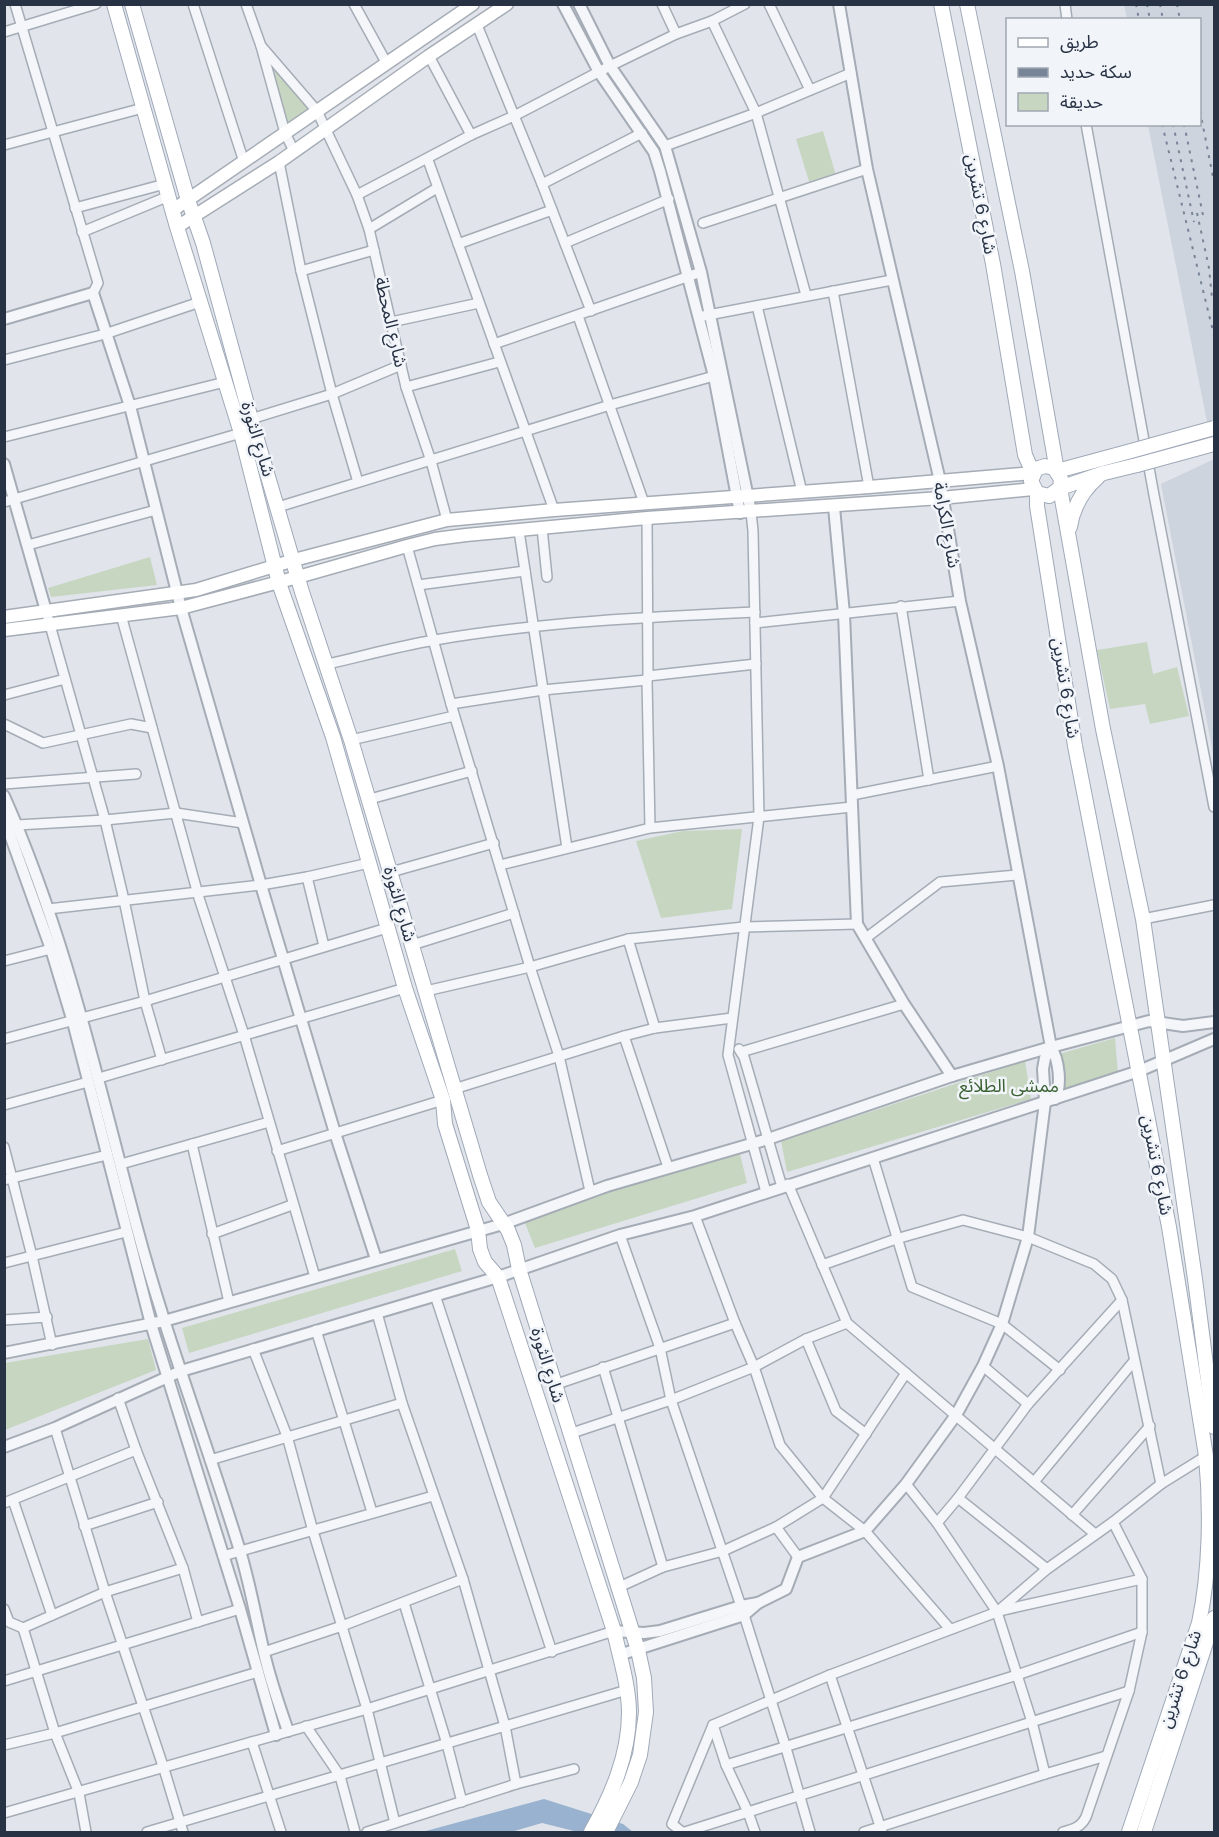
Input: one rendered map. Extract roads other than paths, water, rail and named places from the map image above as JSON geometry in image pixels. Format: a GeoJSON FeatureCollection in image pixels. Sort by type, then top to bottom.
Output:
{"type":"FeatureCollection","features":[{"type":"Feature","properties":{"kind":"main road","name":"شارع الثورة"},"geometry":{"type":"LineString","coordinates":[[114,4],[177,227],[242,433],[279,583],[333,737],[405,988],[443,1100],[445,1124],[478,1230],[478,1243],[482,1256],[498,1276],[614,1631],[627,1690],[628,1731],[617,1797]]}},
{"type":"Feature","properties":{"kind":"main road","name":"شارع الثورة"},"geometry":{"type":"LineString","coordinates":[[132,4],[298,578],[328,664],[370,799],[484,1188],[489,1202],[514,1245],[519,1269],[569,1434],[638,1650],[646,1698],[645,1726],[636,1768],[617,1797]]}},
{"type":"Feature","properties":{"kind":"main road"},"geometry":{"type":"LineString","coordinates":[[173,210],[387,64],[459,8],[472,4]]}},
{"type":"Feature","properties":{"kind":"main road"},"geometry":{"type":"LineString","coordinates":[[177,227],[279,162],[507,4]]}},
{"type":"Feature","properties":{"kind":"main road","name":"شارع 6 تشرين"},"geometry":{"type":"LineString","coordinates":[[941,4],[993,264],[1024,455],[1033,473]]}},
{"type":"Feature","properties":{"kind":"main road","name":"شارع 6 تشرين"},"geometry":{"type":"LineString","coordinates":[[967,4],[1022,271],[1058,471]]}},
{"type":"Feature","properties":{"kind":"main road"},"geometry":{"type":"LineString","coordinates":[[4,618],[205,588],[294,560],[447,520],[1033,473],[1045,466],[1058,471],[1215,428]]}},
{"type":"Feature","properties":{"kind":"main road"},"geometry":{"type":"LineString","coordinates":[[4,630],[181,608],[298,578],[406,546],[456,536],[647,518],[834,507],[1035,491],[1049,496],[1059,488],[1104,472],[1215,444]]}},
{"type":"Feature","properties":{"kind":"main road"},"geometry":{"type":"LineString","coordinates":[[1058,471],[1061,479],[1059,488]]}},
{"type":"Feature","properties":{"kind":"main road"},"geometry":{"type":"LineString","coordinates":[[1069,532],[1073,513],[1080,498],[1090,484],[1104,472]]}},
{"type":"Feature","properties":{"kind":"main road"},"geometry":{"type":"LineString","coordinates":[[1033,473],[1031,481],[1035,491]]}},
{"type":"Feature","properties":{"kind":"main road","name":"شارع 6 تشرين"},"geometry":{"type":"LineString","coordinates":[[1059,488],[1069,532],[1103,729],[1143,919],[1215,1427]]}},
{"type":"Feature","properties":{"kind":"main road","name":"شارع 6 تشرين"},"geometry":{"type":"LineString","coordinates":[[1035,491],[1075,746],[1169,1227],[1209,1484],[1204,1600],[1187,1660],[1129,1833]]}},
{"type":"Feature","properties":{"kind":"main road","name":"شارع 6 تشرين"},"geometry":{"type":"LineString","coordinates":[[1144,1833],[1215,1618]]}},
{"type":"Feature","properties":{"kind":"main road"},"geometry":{"type":"LineString","coordinates":[[591,1833],[617,1797]]}},
{"type":"Feature","properties":{"kind":"main road"},"geometry":{"type":"LineString","coordinates":[[606,1833],[617,1797]]}},
{"type":"Feature","properties":{"kind":"street"},"geometry":{"type":"LineString","coordinates":[[15,4],[98,283],[93,293],[130,406],[181,608],[335,1133],[376,1259]]}},
{"type":"Feature","properties":{"kind":"street"},"geometry":{"type":"LineString","coordinates":[[4,32],[96,4]]}},
{"type":"Feature","properties":{"kind":"street"},"geometry":{"type":"LineString","coordinates":[[193,4],[244,162]]}},
{"type":"Feature","properties":{"kind":"street"},"geometry":{"type":"LineString","coordinates":[[246,4],[261,46],[285,133],[294,151]]}},
{"type":"Feature","properties":{"kind":"street"},"geometry":{"type":"LineString","coordinates":[[354,4],[387,64]]}},
{"type":"Feature","properties":{"kind":"street"},"geometry":{"type":"LineString","coordinates":[[563,4],[599,72],[654,152],[669,199],[743,496]]}},
{"type":"Feature","properties":{"kind":"street"},"geometry":{"type":"LineString","coordinates":[[579,4],[610,66],[664,146],[701,272],[746,513],[753,531],[759,817],[728,1050],[766,1192]]}},
{"type":"Feature","properties":{"kind":"street"},"geometry":{"type":"LineString","coordinates":[[662,4],[676,34]]}},
{"type":"Feature","properties":{"kind":"street"},"geometry":{"type":"LineString","coordinates":[[357,195],[610,66],[745,4]]}},
{"type":"Feature","properties":{"kind":"street"},"geometry":{"type":"LineString","coordinates":[[769,4],[810,90]]}},
{"type":"Feature","properties":{"kind":"street","name":"شارع الكرامة"},"geometry":{"type":"LineString","coordinates":[[839,4],[867,169],[940,481],[941,498],[960,601],[998,766],[1017,875],[1051,1047],[1056,1057],[1059,1081],[1050,1100],[1028,1237],[1002,1324],[983,1366],[956,1415],[906,1484],[865,1531]]}},
{"type":"Feature","properties":{"kind":"street"},"geometry":{"type":"LineString","coordinates":[[712,21],[756,112],[806,295]]}},
{"type":"Feature","properties":{"kind":"street"},"geometry":{"type":"LineString","coordinates":[[477,26],[591,311]]}},
{"type":"Feature","properties":{"kind":"street","name":"شارع المحطة"},"geometry":{"type":"LineString","coordinates":[[261,46],[317,111],[357,195],[369,230],[406,387],[431,461],[447,520]]}},
{"type":"Feature","properties":{"kind":"street"},"geometry":{"type":"LineString","coordinates":[[429,56],[471,135]]}},
{"type":"Feature","properties":{"kind":"street"},"geometry":{"type":"LineString","coordinates":[[664,146],[851,73]]}},
{"type":"Feature","properties":{"kind":"street"},"geometry":{"type":"LineString","coordinates":[[4,145],[142,108]]}},
{"type":"Feature","properties":{"kind":"street"},"geometry":{"type":"LineString","coordinates":[[1086,126],[1154,495],[1215,807]]}},
{"type":"Feature","properties":{"kind":"street"},"geometry":{"type":"LineString","coordinates":[[542,184],[642,133]]}},
{"type":"Feature","properties":{"kind":"street"},"geometry":{"type":"LineString","coordinates":[[428,159],[554,510]]}},
{"type":"Feature","properties":{"kind":"street"},"geometry":{"type":"LineString","coordinates":[[279,162],[301,271],[332,394],[358,482]]}},
{"type":"Feature","properties":{"kind":"street"},"geometry":{"type":"LineString","coordinates":[[703,223],[867,169]]}},
{"type":"Feature","properties":{"kind":"street"},"geometry":{"type":"LineString","coordinates":[[369,230],[437,188]]}},
{"type":"Feature","properties":{"kind":"street"},"geometry":{"type":"LineString","coordinates":[[75,208],[167,190]]}},
{"type":"Feature","properties":{"kind":"street"},"geometry":{"type":"LineString","coordinates":[[82,232],[167,190]]}},
{"type":"Feature","properties":{"kind":"street"},"geometry":{"type":"LineString","coordinates":[[565,243],[669,199]]}},
{"type":"Feature","properties":{"kind":"street"},"geometry":{"type":"LineString","coordinates":[[458,244],[552,210]]}},
{"type":"Feature","properties":{"kind":"street"},"geometry":{"type":"LineString","coordinates":[[301,271],[374,250]]}},
{"type":"Feature","properties":{"kind":"street"},"geometry":{"type":"LineString","coordinates":[[494,344],[701,272]]}},
{"type":"Feature","properties":{"kind":"street"},"geometry":{"type":"LineString","coordinates":[[697,317],[892,280]]}},
{"type":"Feature","properties":{"kind":"street"},"geometry":{"type":"LineString","coordinates":[[833,291],[869,487]]}},
{"type":"Feature","properties":{"kind":"street"},"geometry":{"type":"LineString","coordinates":[[4,319],[93,293]]}},
{"type":"Feature","properties":{"kind":"street"},"geometry":{"type":"LineString","coordinates":[[4,360],[105,334],[200,302]]}},
{"type":"Feature","properties":{"kind":"street"},"geometry":{"type":"LineString","coordinates":[[391,322],[479,303]]}},
{"type":"Feature","properties":{"kind":"street"},"geometry":{"type":"LineString","coordinates":[[757,306],[802,492]]}},
{"type":"Feature","properties":{"kind":"street"},"geometry":{"type":"LineString","coordinates":[[578,316],[644,503]]}},
{"type":"Feature","properties":{"kind":"street"},"geometry":{"type":"LineString","coordinates":[[406,387],[500,362]]}},
{"type":"Feature","properties":{"kind":"street"},"geometry":{"type":"LineString","coordinates":[[251,419],[332,394],[401,365]]}},
{"type":"Feature","properties":{"kind":"street"},"geometry":{"type":"LineString","coordinates":[[278,507],[714,375]]}},
{"type":"Feature","properties":{"kind":"street"},"geometry":{"type":"LineString","coordinates":[[4,436],[225,382]]}},
{"type":"Feature","properties":{"kind":"street"},"geometry":{"type":"LineString","coordinates":[[10,501],[242,433]]}},
{"type":"Feature","properties":{"kind":"street"},"geometry":{"type":"LineString","coordinates":[[4,464],[10,501],[28,545],[105,820],[145,1001],[162,1060]]}},
{"type":"Feature","properties":{"kind":"street"},"geometry":{"type":"LineString","coordinates":[[834,507],[844,614],[857,924],[904,1004],[952,1076]]}},
{"type":"Feature","properties":{"kind":"street"},"geometry":{"type":"LineString","coordinates":[[28,545],[156,510]]}},
{"type":"Feature","properties":{"kind":"street"},"geometry":{"type":"LineString","coordinates":[[647,518],[650,828]]}},
{"type":"Feature","properties":{"kind":"street"},"geometry":{"type":"LineString","coordinates":[[542,528],[547,577]]}},
{"type":"Feature","properties":{"kind":"street"},"geometry":{"type":"LineString","coordinates":[[519,531],[567,848]]}},
{"type":"Feature","properties":{"kind":"street"},"geometry":{"type":"LineString","coordinates":[[406,546],[454,716],[559,1056],[590,1191]]}},
{"type":"Feature","properties":{"kind":"street"},"geometry":{"type":"LineString","coordinates":[[418,585],[525,571]]}},
{"type":"Feature","properties":{"kind":"street"},"geometry":{"type":"LineString","coordinates":[[755,624],[960,601]]}},
{"type":"Feature","properties":{"kind":"street"},"geometry":{"type":"LineString","coordinates":[[901,606],[929,780]]}},
{"type":"Feature","properties":{"kind":"street"},"geometry":{"type":"LineString","coordinates":[[328,664],[434,640],[534,626],[754,612]]}},
{"type":"Feature","properties":{"kind":"street"},"geometry":{"type":"LineString","coordinates":[[120,615],[198,893],[244,1035],[292,1205],[315,1277]]}},
{"type":"Feature","properties":{"kind":"street"},"geometry":{"type":"LineString","coordinates":[[451,704],[543,690],[756,664]]}},
{"type":"Feature","properties":{"kind":"street"},"geometry":{"type":"LineString","coordinates":[[4,695],[65,679]]}},
{"type":"Feature","properties":{"kind":"street"},"geometry":{"type":"LineString","coordinates":[[351,740],[454,716]]}},
{"type":"Feature","properties":{"kind":"street"},"geometry":{"type":"LineString","coordinates":[[4,724],[43,743],[131,724],[152,728]]}},
{"type":"Feature","properties":{"kind":"street"},"geometry":{"type":"LineString","coordinates":[[852,795],[998,766]]}},
{"type":"Feature","properties":{"kind":"street"},"geometry":{"type":"LineString","coordinates":[[370,799],[472,771]]}},
{"type":"Feature","properties":{"kind":"street"},"geometry":{"type":"LineString","coordinates":[[4,784],[136,774]]}},
{"type":"Feature","properties":{"kind":"street"},"geometry":{"type":"LineString","coordinates":[[4,796],[9,825],[78,1020]]}},
{"type":"Feature","properties":{"kind":"street"},"geometry":{"type":"LineString","coordinates":[[500,865],[650,828],[852,807]]}},
{"type":"Feature","properties":{"kind":"street"},"geometry":{"type":"LineString","coordinates":[[9,825],[105,820],[176,813],[243,823]]}},
{"type":"Feature","properties":{"kind":"street"},"geometry":{"type":"LineString","coordinates":[[9,825],[48,909],[94,1080],[121,1164],[164,1321],[240,1551],[264,1652],[288,1731]]}},
{"type":"Feature","properties":{"kind":"street"},"geometry":{"type":"LineString","coordinates":[[391,872],[494,843]]}},
{"type":"Feature","properties":{"kind":"street"},"geometry":{"type":"LineString","coordinates":[[48,909],[261,885],[307,878],[369,863]]}},
{"type":"Feature","properties":{"kind":"street"},"geometry":{"type":"LineString","coordinates":[[866,938],[940,882],[1017,875]]}},
{"type":"Feature","properties":{"kind":"street"},"geometry":{"type":"LineString","coordinates":[[307,878],[324,946]]}},
{"type":"Feature","properties":{"kind":"street"},"geometry":{"type":"LineString","coordinates":[[1143,919],[1215,905]]}},
{"type":"Feature","properties":{"kind":"street"},"geometry":{"type":"LineString","coordinates":[[412,945],[514,913]]}},
{"type":"Feature","properties":{"kind":"street"},"geometry":{"type":"LineString","coordinates":[[426,992],[530,967],[628,939],[744,927],[857,924]]}},
{"type":"Feature","properties":{"kind":"street"},"geometry":{"type":"LineString","coordinates":[[4,1039],[145,1001],[387,928]]}},
{"type":"Feature","properties":{"kind":"street"},"geometry":{"type":"LineString","coordinates":[[628,939],[655,1028]]}},
{"type":"Feature","properties":{"kind":"street"},"geometry":{"type":"LineString","coordinates":[[4,961],[51,949]]}},
{"type":"Feature","properties":{"kind":"street"},"geometry":{"type":"LineString","coordinates":[[4,1105],[405,988]]}},
{"type":"Feature","properties":{"kind":"street"},"geometry":{"type":"LineString","coordinates":[[741,1052],[904,1004]]}},
{"type":"Feature","properties":{"kind":"street"},"geometry":{"type":"LineString","coordinates":[[454,1089],[655,1028],[732,1018]]}},
{"type":"Feature","properties":{"kind":"street"},"geometry":{"type":"LineString","coordinates":[[4,1353],[164,1321],[503,1224],[590,1191],[768,1139],[952,1076],[1051,1047],[1149,1021],[1182,1026],[1215,1022]]}},
{"type":"Feature","properties":{"kind":"street"},"geometry":{"type":"LineString","coordinates":[[624,1036],[668,1167]]}},
{"type":"Feature","properties":{"kind":"street"},"geometry":{"type":"LineString","coordinates":[[4,1447],[55,1428],[166,1376],[498,1276],[620,1235],[695,1216],[1139,1071],[1215,1039]]}},
{"type":"Feature","properties":{"kind":"street"},"geometry":{"type":"LineString","coordinates":[[731,1040],[741,1052],[785,1186],[847,1323],[1095,1534]]}},
{"type":"Feature","properties":{"kind":"street"},"geometry":{"type":"LineString","coordinates":[[94,1080],[107,1155],[151,1324],[240,1609],[276,1735]]}},
{"type":"Feature","properties":{"kind":"street"},"geometry":{"type":"LineString","coordinates":[[277,1151],[443,1100]]}},
{"type":"Feature","properties":{"kind":"street"},"geometry":{"type":"LineString","coordinates":[[121,1164],[269,1122]]}},
{"type":"Feature","properties":{"kind":"street"},"geometry":{"type":"LineString","coordinates":[[192,1144],[229,1302]]}},
{"type":"Feature","properties":{"kind":"street"},"geometry":{"type":"LineString","coordinates":[[4,1147],[8,1179],[32,1256],[52,1345]]}},
{"type":"Feature","properties":{"kind":"street"},"geometry":{"type":"LineString","coordinates":[[8,1179],[107,1155]]}},
{"type":"Feature","properties":{"kind":"street"},"geometry":{"type":"LineString","coordinates":[[873,1158],[912,1287],[1002,1324],[1060,1370]]}},
{"type":"Feature","properties":{"kind":"street"},"geometry":{"type":"LineString","coordinates":[[212,1234],[292,1205]]}},
{"type":"Feature","properties":{"kind":"street"},"geometry":{"type":"LineString","coordinates":[[695,1216],[754,1367],[780,1446],[824,1498],[865,1531],[950,1629]]}},
{"type":"Feature","properties":{"kind":"street"},"geometry":{"type":"LineString","coordinates":[[822,1264],[896,1239],[963,1220],[1028,1237],[1095,1264],[1112,1279],[1122,1300],[1161,1484]]}},
{"type":"Feature","properties":{"kind":"street"},"geometry":{"type":"LineString","coordinates":[[4,1263],[126,1232]]}},
{"type":"Feature","properties":{"kind":"street"},"geometry":{"type":"LineString","coordinates":[[620,1235],[660,1348],[671,1400],[771,1700],[810,1833]]}},
{"type":"Feature","properties":{"kind":"street"},"geometry":{"type":"LineString","coordinates":[[435,1295],[552,1652]]}},
{"type":"Feature","properties":{"kind":"street"},"geometry":{"type":"LineString","coordinates":[[937,1523],[1028,1404],[1122,1300]]}},
{"type":"Feature","properties":{"kind":"street"},"geometry":{"type":"LineString","coordinates":[[377,1312],[402,1403],[463,1579],[505,1726],[516,1784]]}},
{"type":"Feature","properties":{"kind":"street"},"geometry":{"type":"LineString","coordinates":[[4,1320],[47,1317]]}},
{"type":"Feature","properties":{"kind":"street"},"geometry":{"type":"LineString","coordinates":[[554,1385],[735,1323]]}},
{"type":"Feature","properties":{"kind":"street"},"geometry":{"type":"LineString","coordinates":[[569,1434],[671,1400],[754,1367],[806,1339],[847,1323]]}},
{"type":"Feature","properties":{"kind":"street"},"geometry":{"type":"LineString","coordinates":[[316,1330],[372,1512]]}},
{"type":"Feature","properties":{"kind":"street"},"geometry":{"type":"LineString","coordinates":[[806,1339],[836,1411],[866,1434]]}},
{"type":"Feature","properties":{"kind":"street"},"geometry":{"type":"LineString","coordinates":[[253,1349],[287,1436],[367,1709],[395,1824]]}},
{"type":"Feature","properties":{"kind":"street"},"geometry":{"type":"LineString","coordinates":[[1034,1482],[1134,1361]]}},
{"type":"Feature","properties":{"kind":"street"},"geometry":{"type":"LineString","coordinates":[[983,1366],[1028,1404]]}},
{"type":"Feature","properties":{"kind":"street"},"geometry":{"type":"LineString","coordinates":[[603,1367],[663,1567]]}},
{"type":"Feature","properties":{"kind":"street"},"geometry":{"type":"LineString","coordinates":[[617,1588],[663,1567],[723,1551],[777,1527],[824,1498],[906,1373]]}},
{"type":"Feature","properties":{"kind":"street"},"geometry":{"type":"LineString","coordinates":[[118,1398],[183,1568],[198,1622]]}},
{"type":"Feature","properties":{"kind":"street"},"geometry":{"type":"LineString","coordinates":[[210,1460],[402,1403]]}},
{"type":"Feature","properties":{"kind":"street"},"geometry":{"type":"LineString","coordinates":[[1072,1515],[1150,1426]]}},
{"type":"Feature","properties":{"kind":"street"},"geometry":{"type":"LineString","coordinates":[[55,1428],[68,1477],[182,1828]]}},
{"type":"Feature","properties":{"kind":"street"},"geometry":{"type":"LineString","coordinates":[[52,1615],[9,1502],[136,1450]]}},
{"type":"Feature","properties":{"kind":"street"},"geometry":{"type":"LineString","coordinates":[[998,1612],[1047,1569],[1161,1484],[1206,1456]]}},
{"type":"Feature","properties":{"kind":"street"},"geometry":{"type":"LineString","coordinates":[[906,1484],[937,1523],[998,1612],[1046,1774]]}},
{"type":"Feature","properties":{"kind":"street"},"geometry":{"type":"LineString","coordinates":[[223,1556],[434,1496]]}},
{"type":"Feature","properties":{"kind":"street"},"geometry":{"type":"LineString","coordinates":[[958,1498],[1047,1569]]}},
{"type":"Feature","properties":{"kind":"street"},"geometry":{"type":"LineString","coordinates":[[84,1526],[158,1502]]}},
{"type":"Feature","properties":{"kind":"street"},"geometry":{"type":"LineString","coordinates":[[1063,1833],[1082,1824],[1129,1691],[1142,1632],[1143,1579],[1113,1522]]}},
{"type":"Feature","properties":{"kind":"street"},"geometry":{"type":"LineString","coordinates":[[777,1527],[798,1557]]}},
{"type":"Feature","properties":{"kind":"street"},"geometry":{"type":"LineString","coordinates":[[619,1655],[638,1650],[742,1610],[786,1589],[798,1557],[865,1531]]}},
{"type":"Feature","properties":{"kind":"street"},"geometry":{"type":"LineString","coordinates":[[4,1610],[9,1622],[23,1628],[105,1592],[183,1568]]}},
{"type":"Feature","properties":{"kind":"street"},"geometry":{"type":"LineString","coordinates":[[264,1652],[342,1626],[463,1579]]}},
{"type":"Feature","properties":{"kind":"street"},"geometry":{"type":"LineString","coordinates":[[1129,1691],[683,1833],[672,1824],[712,1725],[830,1675],[998,1612],[1143,1579]]}},
{"type":"Feature","properties":{"kind":"street"},"geometry":{"type":"LineString","coordinates":[[404,1603],[447,1744],[462,1802]]}},
{"type":"Feature","properties":{"kind":"street"},"geometry":{"type":"LineString","coordinates":[[4,1681],[240,1609]]}},
{"type":"Feature","properties":{"kind":"street"},"geometry":{"type":"LineString","coordinates":[[4,1813],[367,1709],[614,1631],[632,1633],[660,1631],[742,1610]]}},
{"type":"Feature","properties":{"kind":"street"},"geometry":{"type":"LineString","coordinates":[[23,1628],[55,1732],[79,1793],[86,1833]]}},
{"type":"Feature","properties":{"kind":"street"},"geometry":{"type":"LineString","coordinates":[[726,1765],[1017,1675],[1142,1632]]}},
{"type":"Feature","properties":{"kind":"street"},"geometry":{"type":"LineString","coordinates":[[4,1745],[258,1672]]}},
{"type":"Feature","properties":{"kind":"street"},"geometry":{"type":"LineString","coordinates":[[830,1675],[881,1830]]}},
{"type":"Feature","properties":{"kind":"street"},"geometry":{"type":"LineString","coordinates":[[147,1833],[182,1828],[270,1795],[382,1764],[627,1690]]}},
{"type":"Feature","properties":{"kind":"street"},"geometry":{"type":"LineString","coordinates":[[712,1725],[755,1833]]}},
{"type":"Feature","properties":{"kind":"street"},"geometry":{"type":"LineString","coordinates":[[306,1726],[340,1776],[355,1833]]}},
{"type":"Feature","properties":{"kind":"street"},"geometry":{"type":"LineString","coordinates":[[252,1742],[281,1833]]}},
{"type":"Feature","properties":{"kind":"street"},"geometry":{"type":"LineString","coordinates":[[864,1833],[881,1830],[1106,1756]]}},
{"type":"Feature","properties":{"kind":"street"},"geometry":{"type":"LineString","coordinates":[[367,1833],[516,1784],[574,1769]]}},
{"type":"Feature","properties":{"kind":"water"},"geometry":{"type":"Polygon","coordinates":[[[544,1799],[623,1824],[633,1832],[578,1832],[542,1823],[511,1832],[422,1832],[544,1799]]]}},
{"type":"Feature","properties":{"kind":"railway"},"geometry":{"type":"LineString","coordinates":[[1136,4],[1139,18]]}},
{"type":"Feature","properties":{"kind":"railway"},"geometry":{"type":"LineString","coordinates":[[1147,4],[1150,18]]}},
{"type":"Feature","properties":{"kind":"railway"},"geometry":{"type":"LineString","coordinates":[[1160,4],[1163,18]]}},
{"type":"Feature","properties":{"kind":"railway"},"geometry":{"type":"LineString","coordinates":[[1177,4],[1180,18]]}},
{"type":"Feature","properties":{"kind":"railway"},"geometry":{"type":"LineString","coordinates":[[1201,116],[1214,182]]}},
{"type":"Feature","properties":{"kind":"railway"},"geometry":{"type":"LineString","coordinates":[[1162,126],[1214,335]]}},
{"type":"Feature","properties":{"kind":"railway"},"geometry":{"type":"LineString","coordinates":[[1173,126],[1194,222]]}},
{"type":"Feature","properties":{"kind":"railway"},"geometry":{"type":"LineString","coordinates":[[1184,126],[1204,220]]}},
{"type":"Feature","properties":{"kind":"railway"},"geometry":{"type":"LineString","coordinates":[[1197,213],[1209,268],[1212,298]]}},
{"type":"Feature","properties":{"kind":"park label","name":"ممشى الطلائع"},"geometry":{"type":"Point","coordinates":[1009,1086]}}]}
